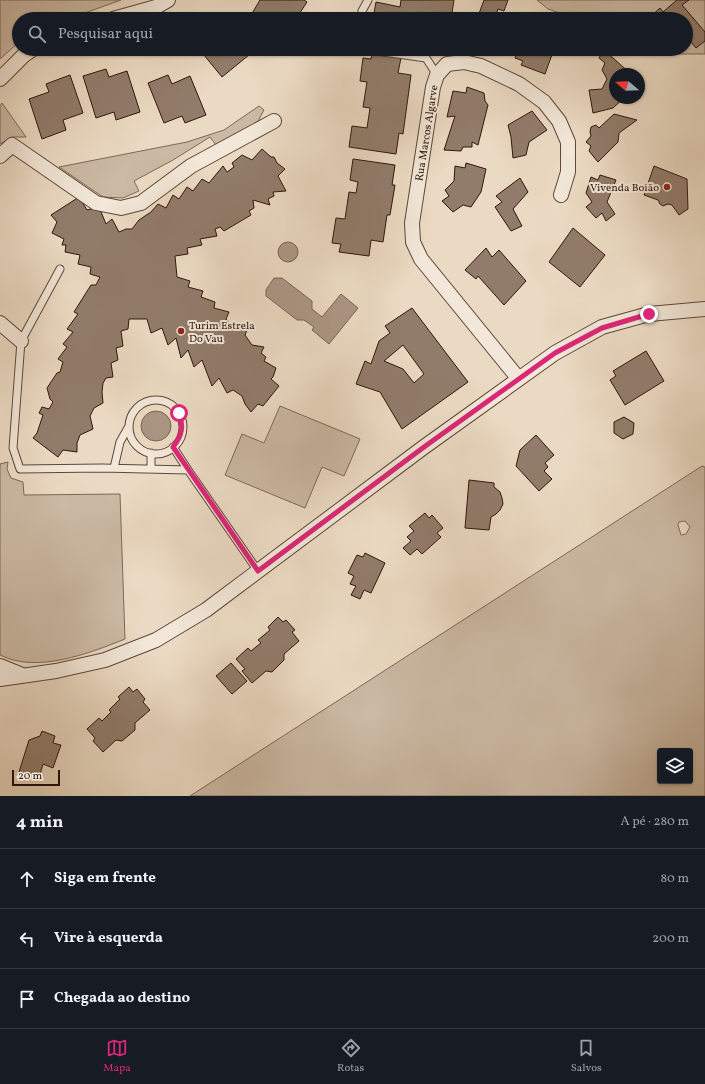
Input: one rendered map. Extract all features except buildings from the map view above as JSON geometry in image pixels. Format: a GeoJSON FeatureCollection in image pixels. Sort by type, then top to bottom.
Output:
{"type":"FeatureCollection","features":[{"type":"Feature","properties":{"kind":"street"},"geometry":{"type":"LineString","coordinates":[[138,12],[156,7],[168,0]]}},
{"type":"Feature","properties":{"kind":"street"},"geometry":{"type":"LineString","coordinates":[[0,79],[23,56]]}},
{"type":"Feature","properties":{"kind":"street","name":"Rua Marcos Algarve"},"geometry":{"type":"LineString","coordinates":[[518,378],[421,259],[413,242],[412,223],[433,87],[437,75],[447,64],[464,62],[481,66],[519,84],[544,102],[559,121],[568,142],[568,172],[561,195]]}},
{"type":"Feature","properties":{"kind":"street"},"geometry":{"type":"LineString","coordinates":[[0,156],[12,145],[96,203],[121,208],[141,203],[191,166],[274,121]]}},
{"type":"Feature","properties":{"kind":"street"},"geometry":{"type":"LineString","coordinates":[[0,679],[56,671],[106,660],[156,640],[206,610],[518,378],[555,353],[602,328],[649,314],[705,309]]}},
{"type":"Feature","properties":{"kind":"street"},"geometry":{"type":"LineString","coordinates":[[0,323],[21,341]]}},
{"type":"Feature","properties":{"kind":"street"},"geometry":{"type":"LineString","coordinates":[[0,666],[22,675]]}},
{"type":"Feature","properties":{"kind":"lane"},"geometry":{"type":"LineString","coordinates":[[362,12],[368,0]]}},
{"type":"Feature","properties":{"kind":"lane"},"geometry":{"type":"LineString","coordinates":[[412,56],[426,58],[437,75]]}},
{"type":"Feature","properties":{"kind":"lane"},"geometry":{"type":"LineString","coordinates":[[60,269],[21,341],[13,448],[20,469],[114,468],[188,470]]}},
{"type":"Feature","properties":{"kind":"lane"},"geometry":{"type":"LineString","coordinates":[[114,468],[120,442],[129,426],[134,411],[139,406],[145,402],[153,400],[168,402],[179,413],[182,420],[181,435],[173,447],[159,453],[144,451],[138,446],[130,434],[129,426]]}},
{"type":"Feature","properties":{"kind":"lane"},"geometry":{"type":"LineString","coordinates":[[173,447],[258,571]]}},
{"type":"Feature","properties":{"kind":"lane"},"geometry":{"type":"LineString","coordinates":[[151,453],[151,469]]}},
{"type":"Feature","properties":{"kind":"shaded area"},"geometry":{"type":"Polygon","coordinates":[[[0,0],[121,0],[88,12],[12,12],[12,48],[0,59],[0,0]]]}},
{"type":"Feature","properties":{"kind":"shaded area"},"geometry":{"type":"Polygon","coordinates":[[[537,0],[705,0],[705,54],[693,54],[693,12],[557,12],[548,9],[537,0]]]}},
{"type":"Feature","properties":{"kind":"shaded area"},"geometry":{"type":"Polygon","coordinates":[[[2,103],[26,137],[12,137],[0,144],[0,106],[2,103]]]}},
{"type":"Feature","properties":{"kind":"shaded area"},"geometry":{"type":"Polygon","coordinates":[[[259,106],[264,110],[257,123],[216,145],[210,137],[173,160],[134,181],[139,191],[123,198],[103,197],[59,167],[187,142],[224,130],[259,106]]]}},
{"type":"Feature","properties":{"kind":"shaded area"},"geometry":{"type":"Polygon","coordinates":[[[284,242],[292,242],[298,248],[298,256],[292,262],[284,262],[278,256],[278,248],[284,242]]]}},
{"type":"Feature","properties":{"kind":"shaded area"},"geometry":{"type":"Polygon","coordinates":[[[274,278],[282,278],[312,301],[312,309],[322,317],[341,294],[358,308],[329,344],[312,330],[314,327],[304,320],[297,320],[266,296],[266,290],[274,278]]]}},
{"type":"Feature","properties":{"kind":"shaded area"},"geometry":{"type":"Polygon","coordinates":[[[280,406],[360,439],[344,476],[322,467],[305,508],[225,475],[242,434],[264,443],[280,406]]]}},
{"type":"Feature","properties":{"kind":"shaded area"},"geometry":{"type":"Polygon","coordinates":[[[156,411],[167,415],[171,426],[167,437],[156,441],[145,437],[141,426],[145,415],[156,411]]]}},
{"type":"Feature","properties":{"kind":"shaded area"},"geometry":{"type":"Polygon","coordinates":[[[8,462],[7,469],[11,478],[23,482],[24,495],[120,494],[125,639],[80,655],[47,662],[15,660],[0,655],[0,464],[8,462]]]}},
{"type":"Feature","properties":{"kind":"shaded area"},"geometry":{"type":"Polygon","coordinates":[[[702,466],[705,467],[705,796],[190,796],[702,466]],[[685,521],[679,522],[678,525],[681,535],[686,534],[690,527],[685,521]]]}},
{"type":"Feature","properties":{"kind":"place","name":"Vivenda Boião"},"geometry":{"type":"Point","coordinates":[667,187]}},
{"type":"Feature","properties":{"kind":"place","name":"Turim Estrela Do Vau"},"geometry":{"type":"Point","coordinates":[181,331]}},
{"type":"Feature","properties":{"kind":"route"},"geometry":{"type":"LineString","coordinates":[[179,413],[182,420],[181,435],[178,442],[173,447],[258,571],[518,378],[555,353],[602,328],[649,314]]}}]}
